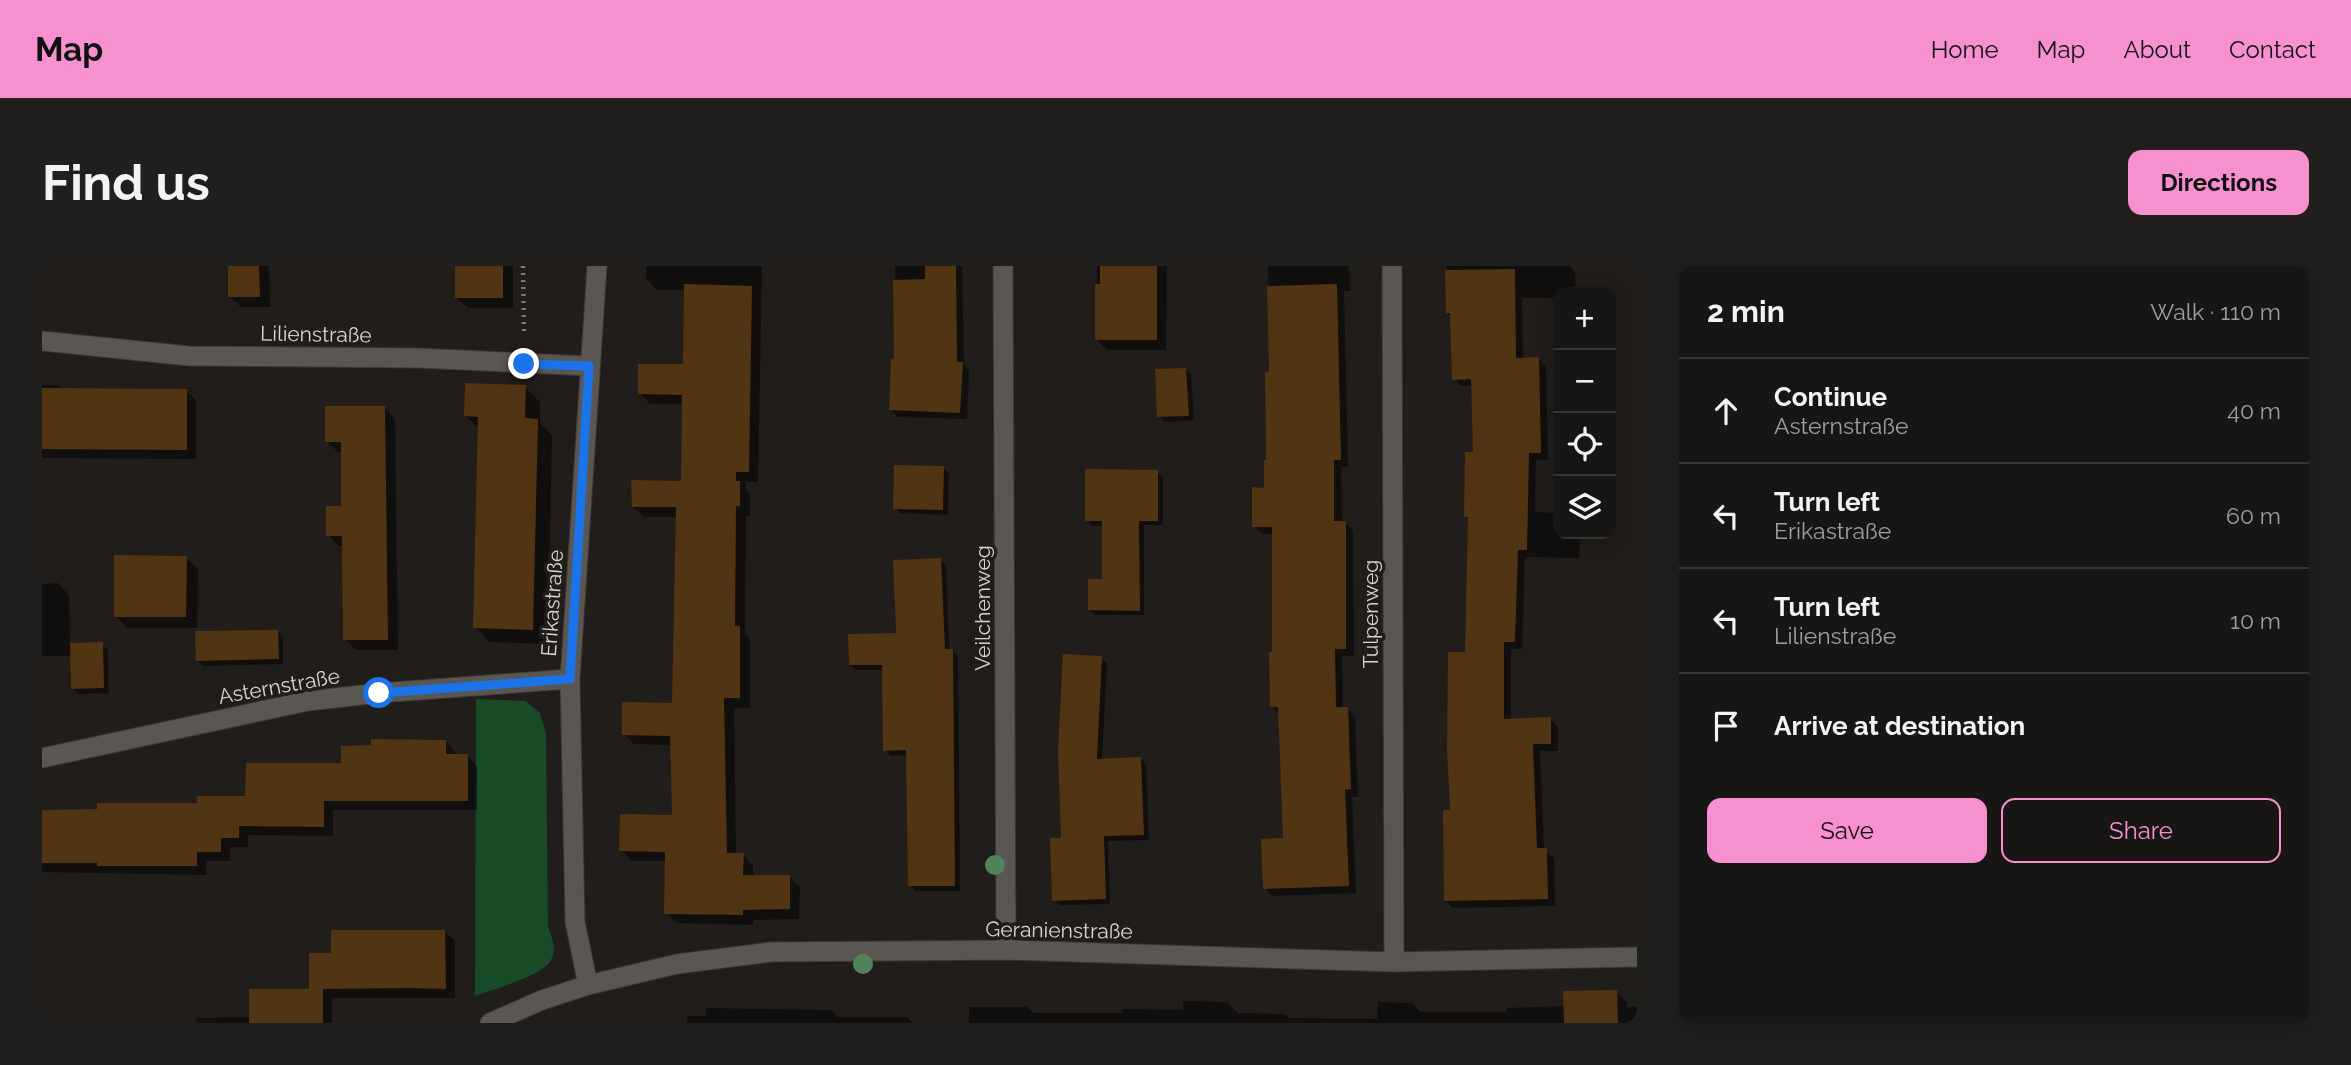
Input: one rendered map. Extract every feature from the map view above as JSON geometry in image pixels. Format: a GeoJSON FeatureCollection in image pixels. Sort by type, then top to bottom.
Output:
{"type":"FeatureCollection","features":[{"type":"Feature","properties":{"kind":"street","name":"Erikastraße"},"geometry":{"type":"LineString","coordinates":[[588,985],[575,922],[570,679],[597,266]]}},
{"type":"Feature","properties":{"kind":"street","name":"Veilchenweg"},"geometry":{"type":"LineString","coordinates":[[1003,266],[1006,950]]}},
{"type":"Feature","properties":{"kind":"street","name":"Tulpenweg"},"geometry":{"type":"LineString","coordinates":[[1392,266],[1394,962]]}},
{"type":"Feature","properties":{"kind":"street","name":"Lilienstraße"},"geometry":{"type":"LineString","coordinates":[[42,341],[189,356],[418,358],[589,366]]}},
{"type":"Feature","properties":{"kind":"street","name":"Asternstraße"},"geometry":{"type":"LineString","coordinates":[[42,758],[308,701],[570,679]]}},
{"type":"Feature","properties":{"kind":"street","name":"Geranienstraße"},"geometry":{"type":"LineString","coordinates":[[490,1023],[542,1000],[588,985],[677,964],[771,952],[1006,950],[1394,962],[1637,957]]}},
{"type":"Feature","properties":{"kind":"path"},"geometry":{"type":"LineString","coordinates":[[523,266],[524,364]]}},
{"type":"Feature","properties":{"kind":"green space"},"geometry":{"type":"Polygon","coordinates":[[[476,699],[526,701],[540,713],[546,734],[548,927],[554,948],[551,960],[539,971],[475,996],[476,699]]]}},
{"type":"Feature","properties":{"kind":"building"},"geometry":{"type":"Polygon","coordinates":[[[228,266],[259,266],[260,297],[228,297],[228,266]]]}},
{"type":"Feature","properties":{"kind":"building"},"geometry":{"type":"Polygon","coordinates":[[[455,266],[503,266],[503,298],[455,298],[455,266]]]}},
{"type":"Feature","properties":{"kind":"building"},"geometry":{"type":"Polygon","coordinates":[[[925,266],[956,266],[957,362],[963,362],[960,413],[889,410],[891,359],[894,359],[893,280],[925,279],[925,266]]]}},
{"type":"Feature","properties":{"kind":"building"},"geometry":{"type":"Polygon","coordinates":[[[1100,266],[1157,266],[1157,340],[1095,340],[1095,284],[1100,284],[1100,266]]]}},
{"type":"Feature","properties":{"kind":"building"},"geometry":{"type":"Polygon","coordinates":[[[1515,269],[1516,358],[1539,357],[1541,453],[1529,453],[1527,550],[1518,550],[1515,642],[1504,642],[1504,719],[1551,717],[1551,744],[1533,744],[1537,848],[1547,848],[1548,899],[1444,901],[1443,810],[1450,810],[1447,749],[1448,652],[1465,652],[1468,517],[1464,517],[1465,452],[1473,452],[1471,379],[1452,380],[1450,313],[1446,313],[1445,270],[1515,269]]]}},
{"type":"Feature","properties":{"kind":"building"},"geometry":{"type":"Polygon","coordinates":[[[684,284],[752,286],[749,472],[736,472],[736,481],[740,481],[740,506],[736,506],[735,626],[740,626],[740,698],[724,698],[727,853],[744,853],[743,875],[790,875],[790,909],[743,910],[743,915],[664,914],[665,852],[619,851],[620,814],[672,815],[670,736],[622,735],[622,702],[672,703],[676,507],[632,507],[631,480],[681,481],[682,395],[638,394],[638,364],[683,364],[684,284]]]}},
{"type":"Feature","properties":{"kind":"building"},"geometry":{"type":"Polygon","coordinates":[[[1337,284],[1341,460],[1334,460],[1334,521],[1346,521],[1346,649],[1335,649],[1336,707],[1348,707],[1351,789],[1345,790],[1349,886],[1263,889],[1261,839],[1283,838],[1278,707],[1270,707],[1272,527],[1252,527],[1252,487],[1264,488],[1266,460],[1265,372],[1269,372],[1267,286],[1337,284]]]}},
{"type":"Feature","properties":{"kind":"building"},"geometry":{"type":"Polygon","coordinates":[[[1186,368],[1189,416],[1157,417],[1155,369],[1186,368]]]}},
{"type":"Feature","properties":{"kind":"building"},"geometry":{"type":"Polygon","coordinates":[[[465,383],[526,385],[525,418],[538,419],[533,630],[473,628],[478,417],[464,416],[465,383]]]}},
{"type":"Feature","properties":{"kind":"building"},"geometry":{"type":"Polygon","coordinates":[[[42,388],[187,389],[187,450],[42,449],[42,388]]]}},
{"type":"Feature","properties":{"kind":"building"},"geometry":{"type":"Polygon","coordinates":[[[325,406],[385,406],[388,640],[343,640],[342,536],[326,536],[326,506],[341,506],[341,442],[325,442],[325,406]]]}},
{"type":"Feature","properties":{"kind":"building"},"geometry":{"type":"Polygon","coordinates":[[[894,465],[944,466],[943,510],[893,509],[894,465]]]}},
{"type":"Feature","properties":{"kind":"building"},"geometry":{"type":"Polygon","coordinates":[[[1085,469],[1158,470],[1158,521],[1139,521],[1140,611],[1088,610],[1088,579],[1102,579],[1102,521],[1085,521],[1085,469]]]}},
{"type":"Feature","properties":{"kind":"building"},"geometry":{"type":"Polygon","coordinates":[[[114,555],[187,556],[186,617],[114,617],[114,555]]]}},
{"type":"Feature","properties":{"kind":"building"},"geometry":{"type":"Polygon","coordinates":[[[941,558],[945,649],[953,649],[955,886],[908,886],[906,750],[883,751],[882,665],[849,665],[848,634],[896,633],[893,560],[941,558]]]}},
{"type":"Feature","properties":{"kind":"building"},"geometry":{"type":"Polygon","coordinates":[[[278,630],[279,659],[196,661],[195,631],[278,630]]]}},
{"type":"Feature","properties":{"kind":"building"},"geometry":{"type":"Polygon","coordinates":[[[103,642],[104,688],[71,689],[70,643],[103,642]]]}},
{"type":"Feature","properties":{"kind":"building"},"geometry":{"type":"Polygon","coordinates":[[[1063,654],[1102,656],[1097,759],[1141,757],[1144,835],[1104,836],[1106,899],[1052,901],[1050,838],[1061,838],[1058,750],[1063,654]]]}},
{"type":"Feature","properties":{"kind":"building"},"geometry":{"type":"Polygon","coordinates":[[[371,739],[446,740],[446,754],[468,754],[468,801],[324,801],[324,827],[239,826],[239,838],[221,838],[221,852],[197,852],[197,866],[42,863],[42,810],[97,809],[97,803],[197,803],[197,796],[245,796],[246,763],[341,763],[341,746],[371,745],[371,739]]]}},
{"type":"Feature","properties":{"kind":"building"},"geometry":{"type":"Polygon","coordinates":[[[331,930],[445,930],[446,989],[323,989],[323,1023],[249,1023],[249,989],[309,989],[309,953],[331,953],[331,930]]]}},
{"type":"Feature","properties":{"kind":"building"},"geometry":{"type":"Polygon","coordinates":[[[1617,990],[1618,1023],[1564,1023],[1563,991],[1617,990]]]}},
{"type":"Feature","properties":{"kind":"route"},"geometry":{"type":"LineString","coordinates":[[379,693],[570,679],[589,366],[524,364]]}}]}
